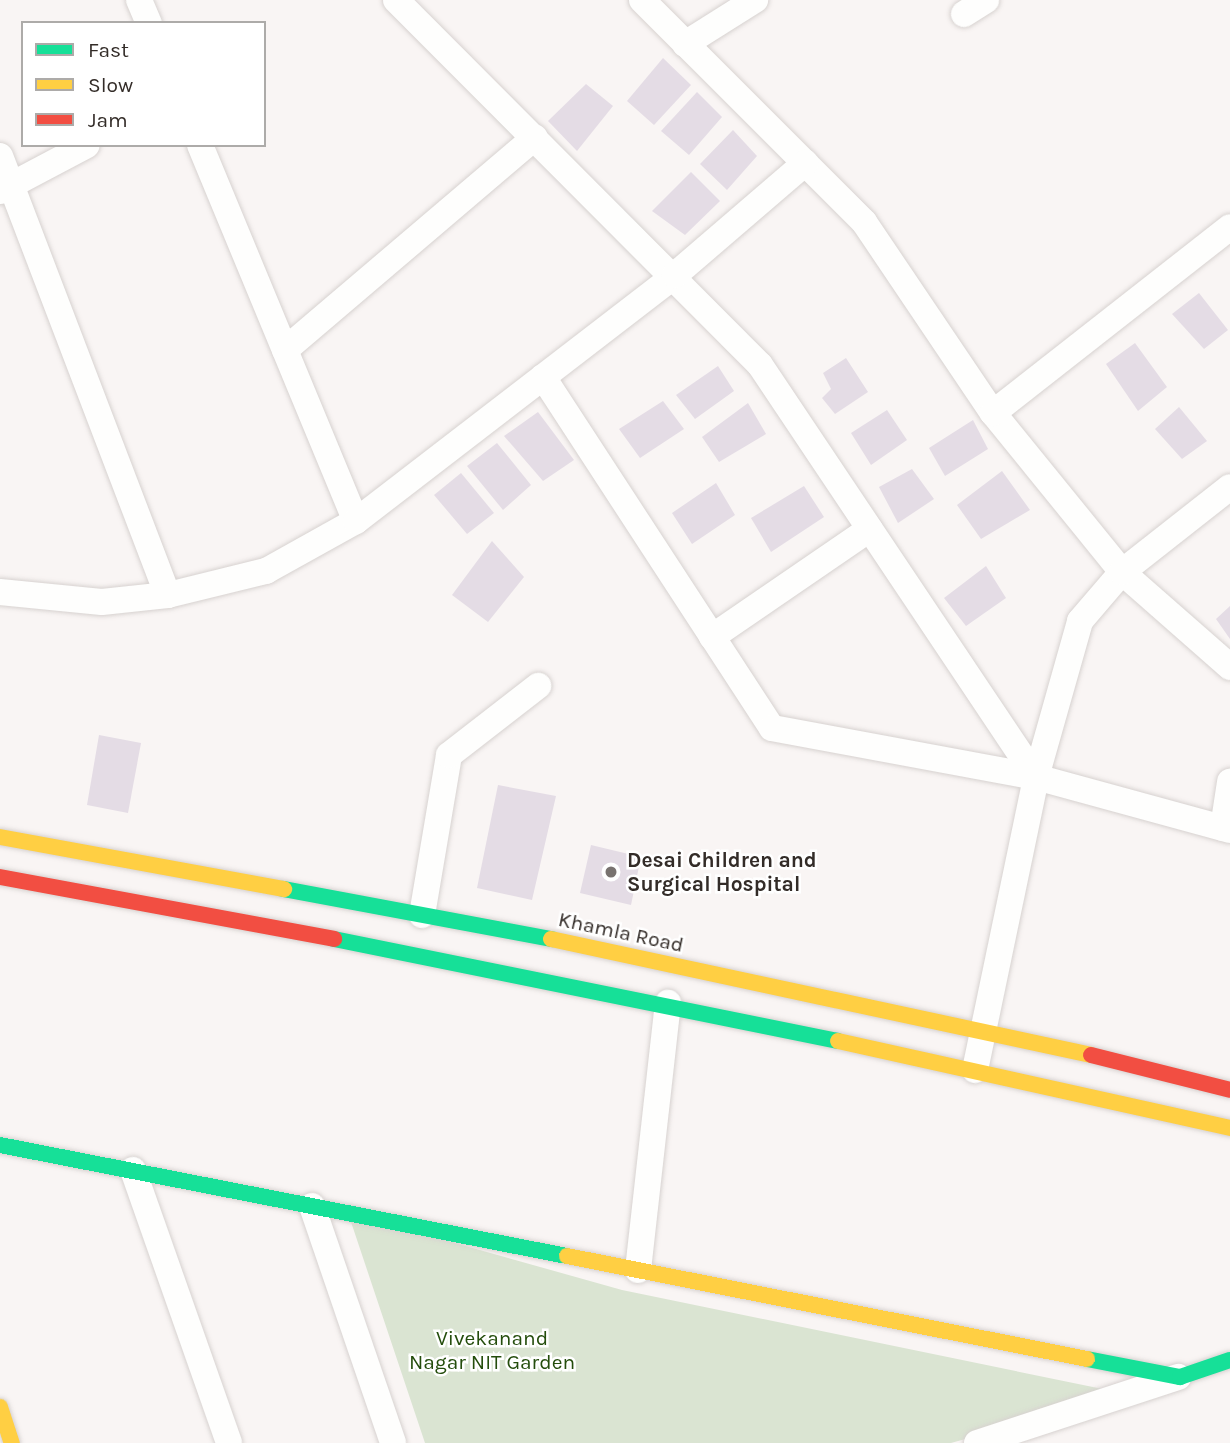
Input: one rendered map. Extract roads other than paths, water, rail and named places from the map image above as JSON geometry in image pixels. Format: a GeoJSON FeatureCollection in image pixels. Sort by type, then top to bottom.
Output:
{"type":"FeatureCollection","features":[{"type":"Feature","properties":{"kind":"street"},"geometry":{"type":"LineString","coordinates":[[139,0],[148,21]]}},
{"type":"Feature","properties":{"kind":"street"},"geometry":{"type":"LineString","coordinates":[[396,0],[675,275],[760,365],[1036,777]]}},
{"type":"Feature","properties":{"kind":"street"},"geometry":{"type":"LineString","coordinates":[[642,0],[864,222],[993,413],[1122,572],[1230,667]]}},
{"type":"Feature","properties":{"kind":"street"},"geometry":{"type":"LineString","coordinates":[[685,44],[754,0]]}},
{"type":"Feature","properties":{"kind":"street"},"geometry":{"type":"LineString","coordinates":[[285,350],[534,137]]}},
{"type":"Feature","properties":{"kind":"street"},"geometry":{"type":"LineString","coordinates":[[6,188],[83,147]]}},
{"type":"Feature","properties":{"kind":"street"},"geometry":{"type":"LineString","coordinates":[[201,147],[356,521]]}},
{"type":"Feature","properties":{"kind":"street"},"geometry":{"type":"LineString","coordinates":[[0,156],[6,188],[168,595]]}},
{"type":"Feature","properties":{"kind":"street"},"geometry":{"type":"LineString","coordinates":[[0,592],[102,602],[168,595],[266,571],[356,521],[675,275],[805,163]]}},
{"type":"Feature","properties":{"kind":"street"},"geometry":{"type":"LineString","coordinates":[[993,413],[1230,227]]}},
{"type":"Feature","properties":{"kind":"street"},"geometry":{"type":"LineString","coordinates":[[543,377],[772,728],[1036,777],[1226,829],[1230,782]]}},
{"type":"Feature","properties":{"kind":"street"},"geometry":{"type":"LineString","coordinates":[[975,1070],[1036,777],[1080,621],[1122,572],[1230,487]]}},
{"type":"Feature","properties":{"kind":"street"},"geometry":{"type":"LineString","coordinates":[[712,637],[870,529]]}},
{"type":"Feature","properties":{"kind":"street"},"geometry":{"type":"LineString","coordinates":[[422,915],[449,755],[538,686]]}},
{"type":"Feature","properties":{"kind":"street","name":"Khamla Road"},"geometry":{"type":"LineString","coordinates":[[0,837],[422,915],[982,1028],[1230,1090]]}},
{"type":"Feature","properties":{"kind":"street"},"geometry":{"type":"LineString","coordinates":[[0,877],[223,914],[668,1003],[1230,1128]]}},
{"type":"Feature","properties":{"kind":"street"},"geometry":{"type":"LineString","coordinates":[[638,1270],[668,1003]]}},
{"type":"Feature","properties":{"kind":"street"},"geometry":{"type":"LineString","coordinates":[[0,1145],[1180,1377]]}},
{"type":"Feature","properties":{"kind":"street"},"geometry":{"type":"LineString","coordinates":[[132,1170],[229,1443]]}},
{"type":"Feature","properties":{"kind":"street"},"geometry":{"type":"LineString","coordinates":[[312,1206],[393,1443]]}},
{"type":"Feature","properties":{"kind":"street"},"geometry":{"type":"LineString","coordinates":[[977,1443],[1230,1360]]}},
{"type":"Feature","properties":{"kind":"street"},"geometry":{"type":"LineString","coordinates":[[0,1407],[12,1443]]}},
{"type":"Feature","properties":{"kind":"place","name":"Desai Children and Surgical Hospital"},"geometry":{"type":"Point","coordinates":[611,872]}},
{"type":"Feature","properties":{"kind":"park label","name":"Vivekanand Nagar NIT Garden"},"geometry":{"type":"Point","coordinates":[492,1350]}}]}
